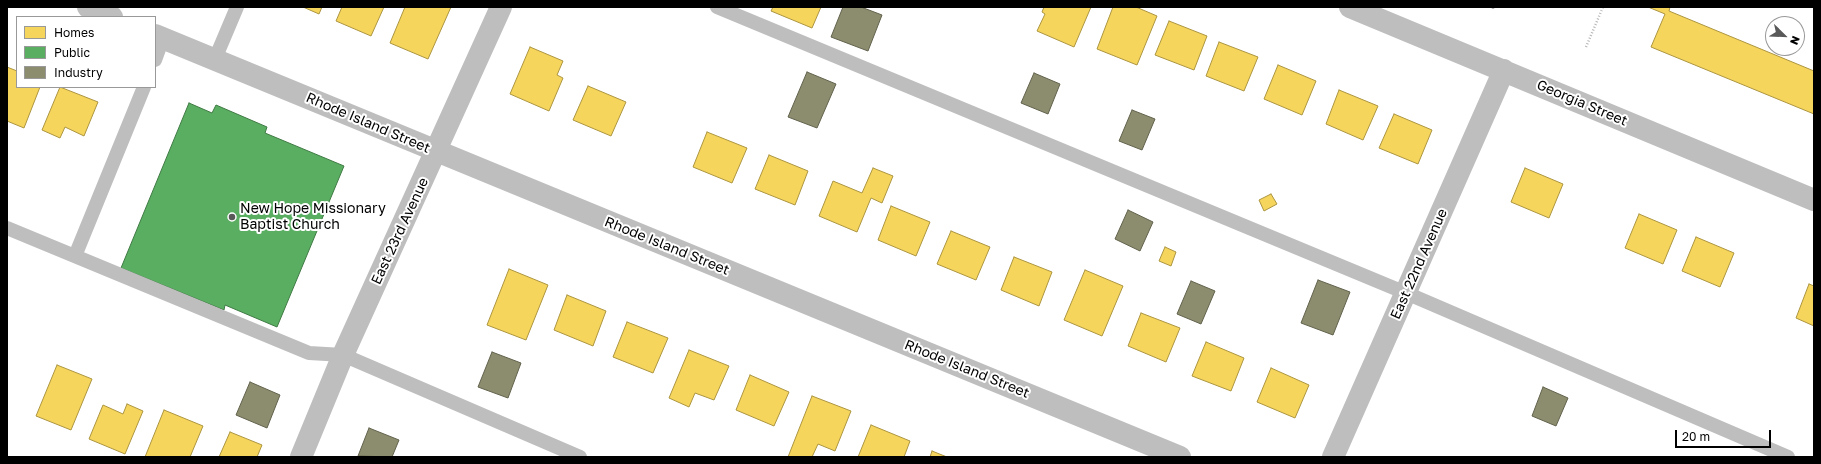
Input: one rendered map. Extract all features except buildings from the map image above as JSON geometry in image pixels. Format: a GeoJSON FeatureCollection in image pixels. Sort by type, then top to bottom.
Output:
{"type":"FeatureCollection","features":[{"type":"Feature","properties":{"kind":"street"},"geometry":{"type":"LineString","coordinates":[[88,7],[110,16]]}},
{"type":"Feature","properties":{"kind":"street","name":"East 23rd Avenue"},"geometry":{"type":"LineString","coordinates":[[301,457],[343,354],[437,151],[501,7]]}},
{"type":"Feature","properties":{"kind":"street","name":"Georgia Street"},"geometry":{"type":"LineString","coordinates":[[1350,7],[1814,200]]}},
{"type":"Feature","properties":{"kind":"street","name":"Rhode Island Street"},"geometry":{"type":"LineString","coordinates":[[159,37],[1180,457]]}},
{"type":"Feature","properties":{"kind":"street","name":"East 22nd Avenue"},"geometry":{"type":"LineString","coordinates":[[1333,457],[1504,70]]}},
{"type":"Feature","properties":{"kind":"lane"},"geometry":{"type":"LineString","coordinates":[[215,59],[237,7]]}},
{"type":"Feature","properties":{"kind":"lane"},"geometry":{"type":"LineString","coordinates":[[717,7],[1406,293],[1788,457]]}},
{"type":"Feature","properties":{"kind":"lane"},"geometry":{"type":"LineString","coordinates":[[156,54],[159,37]]}},
{"type":"Feature","properties":{"kind":"lane"},"geometry":{"type":"LineString","coordinates":[[75,256],[144,88]]}},
{"type":"Feature","properties":{"kind":"lane"},"geometry":{"type":"LineString","coordinates":[[7,228],[309,353],[343,354],[580,457]]}},
{"type":"Feature","properties":{"kind":"path"},"geometry":{"type":"LineString","coordinates":[[1586,47],[1603,7]]}},
{"type":"Feature","properties":{"kind":"place","name":"New Hope Missionary Baptist Church"},"geometry":{"type":"Point","coordinates":[232,217]}}]}
